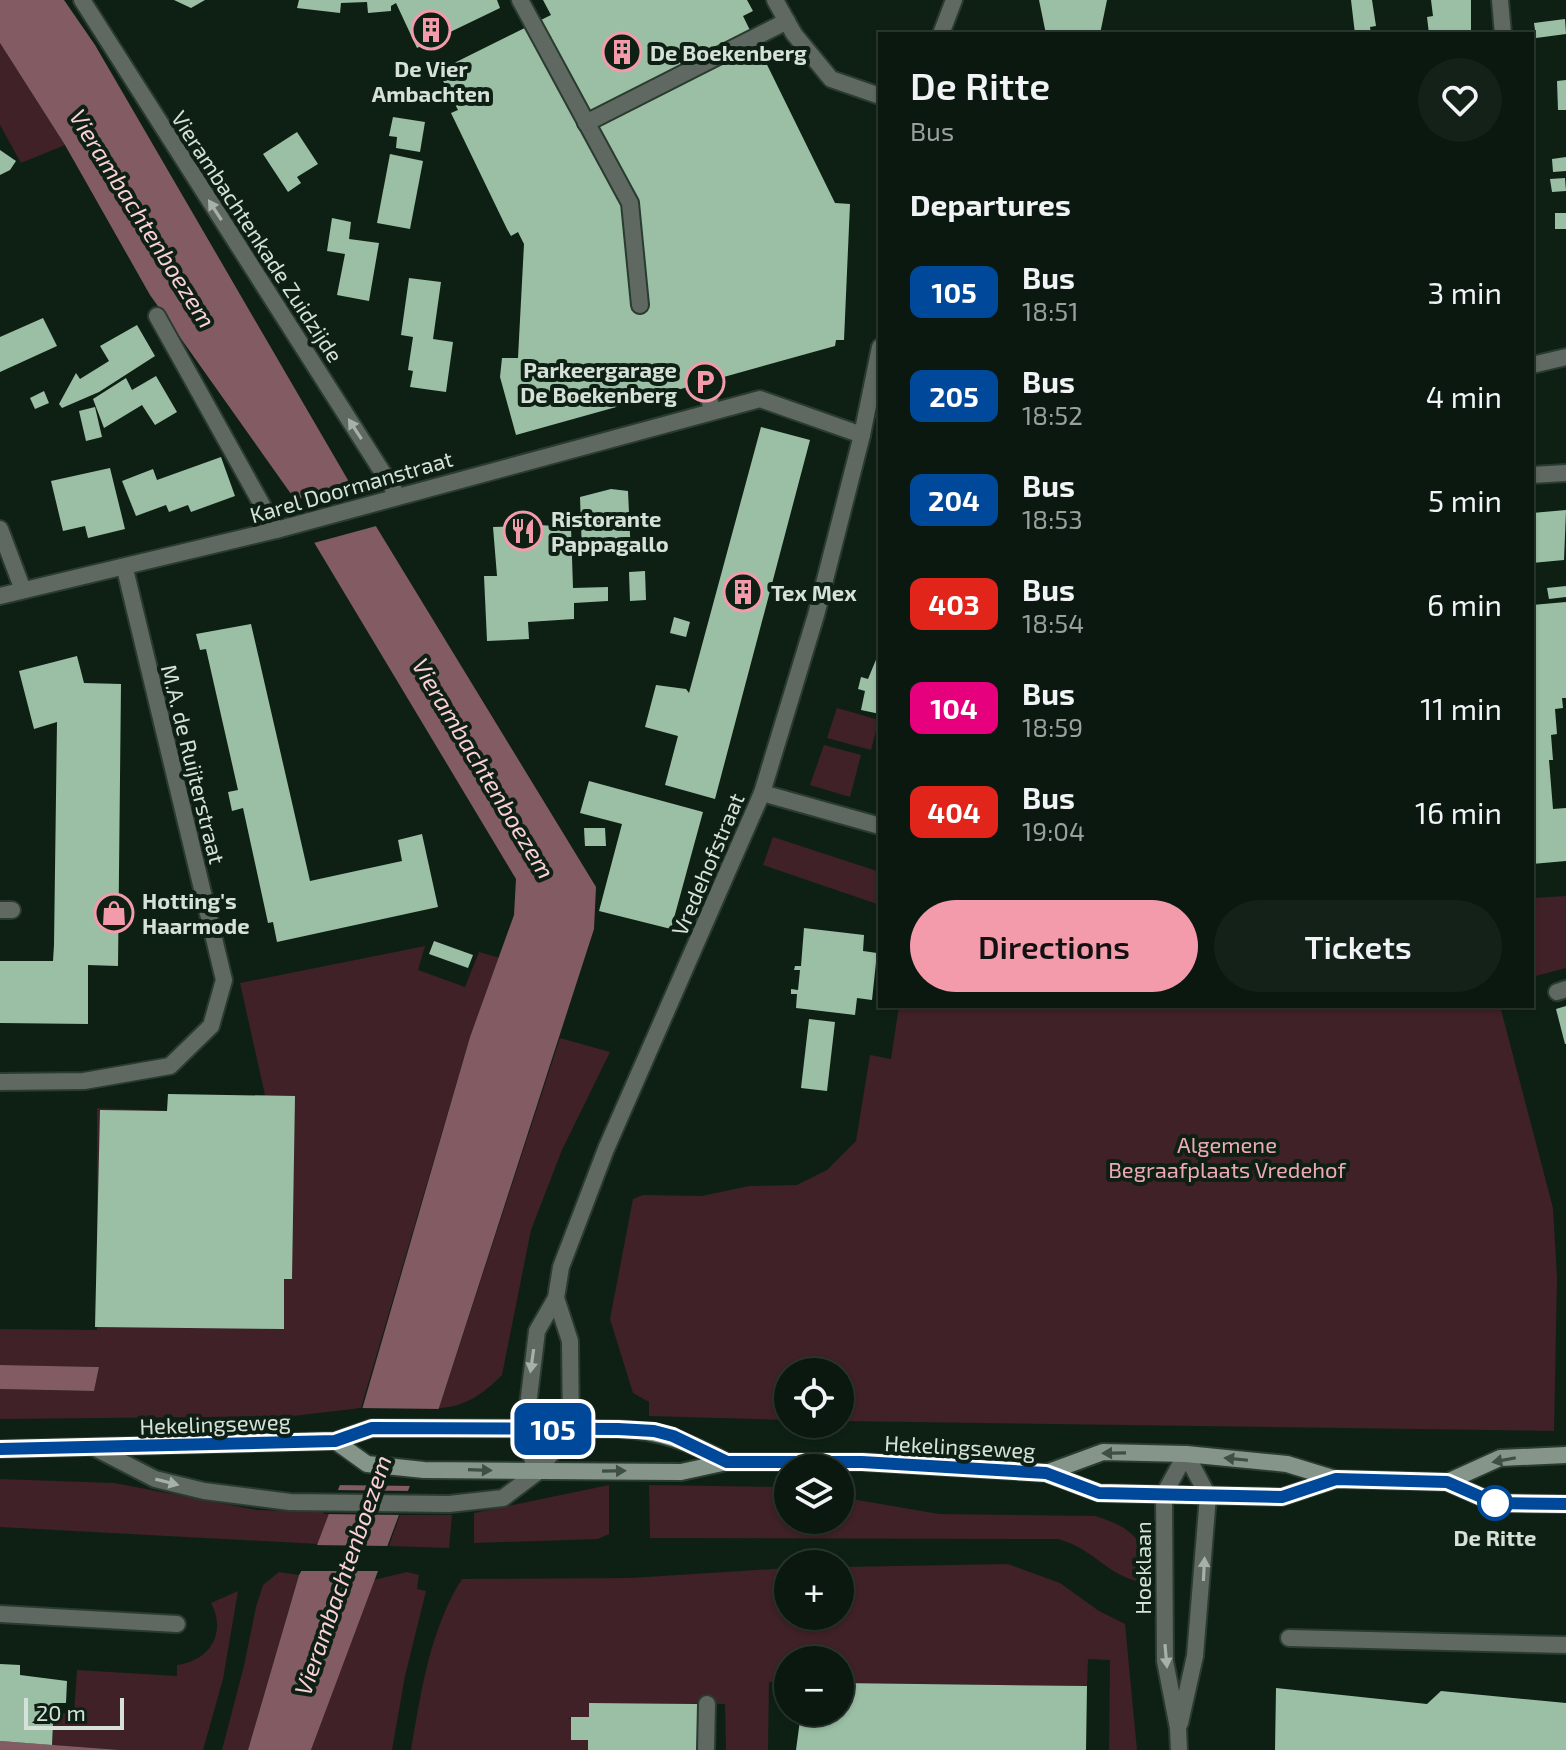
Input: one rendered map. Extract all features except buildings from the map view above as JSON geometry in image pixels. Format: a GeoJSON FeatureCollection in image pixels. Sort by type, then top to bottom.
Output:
{"type":"FeatureCollection","features":[{"type":"Feature","properties":{"kind":"street","name":"Vierambachtenkade Zuidzijde"},"geometry":{"type":"LineString","coordinates":[[82,0],[397,495]]}},
{"type":"Feature","properties":{"kind":"street"},"geometry":{"type":"LineString","coordinates":[[520,0],[630,203],[640,305]]}},
{"type":"Feature","properties":{"kind":"street"},"geometry":{"type":"LineString","coordinates":[[775,0],[831,79],[878,95]]}},
{"type":"Feature","properties":{"kind":"street"},"geometry":{"type":"LineString","coordinates":[[942,32],[954,0]]}},
{"type":"Feature","properties":{"kind":"street"},"geometry":{"type":"LineString","coordinates":[[1500,0],[1503,32]]}},
{"type":"Feature","properties":{"kind":"street"},"geometry":{"type":"LineString","coordinates":[[586,123],[787,21]]}},
{"type":"Feature","properties":{"kind":"street"},"geometry":{"type":"LineString","coordinates":[[157,316],[276,530]]}},
{"type":"Feature","properties":{"kind":"street","name":"Vredehofstraat"},"geometry":{"type":"LineString","coordinates":[[536,1473],[525,1430],[537,1331],[556,1298],[561,1267],[606,1149],[762,793],[816,615],[862,435],[878,357]]}},
{"type":"Feature","properties":{"kind":"street"},"geometry":{"type":"LineString","coordinates":[[1534,365],[1566,357]]}},
{"type":"Feature","properties":{"kind":"street"},"geometry":{"type":"LineString","coordinates":[[705,382],[712,410]]}},
{"type":"Feature","properties":{"kind":"street","name":"Karel Doormanstraat"},"geometry":{"type":"LineString","coordinates":[[0,596],[125,569],[276,530],[760,399],[862,435]]}},
{"type":"Feature","properties":{"kind":"street"},"geometry":{"type":"LineString","coordinates":[[1534,475],[1566,473]]}},
{"type":"Feature","properties":{"kind":"street"},"geometry":{"type":"LineString","coordinates":[[0,529],[23,590]]}},
{"type":"Feature","properties":{"kind":"street","name":"M.A. de Ruijterstraat"},"geometry":{"type":"LineString","coordinates":[[0,1082],[84,1081],[170,1066],[211,1026],[224,980],[125,569]]}},
{"type":"Feature","properties":{"kind":"street"},"geometry":{"type":"LineString","coordinates":[[762,793],[878,825]]}},
{"type":"Feature","properties":{"kind":"street","name":"Vredehofstraat"},"geometry":{"type":"LineString","coordinates":[[556,1298],[570,1341],[571,1429]]}},
{"type":"Feature","properties":{"kind":"street","name":"Hekelingseweg"},"geometry":{"type":"LineString","coordinates":[[0,1449],[335,1441],[372,1428],[571,1429],[654,1431],[691,1442],[727,1462]]}},
{"type":"Feature","properties":{"kind":"street"},"geometry":{"type":"LineString","coordinates":[[536,1473],[571,1429]]}},
{"type":"Feature","properties":{"kind":"street","name":"Hekelingseweg"},"geometry":{"type":"LineString","coordinates":[[335,1441],[367,1464],[424,1470],[681,1472],[727,1462],[862,1462],[1046,1473],[1099,1493],[1282,1497],[1336,1479]]}},
{"type":"Feature","properties":{"kind":"street","name":"Hekelingseweg"},"geometry":{"type":"LineString","coordinates":[[97,1449],[155,1479],[204,1491],[290,1502],[439,1503],[503,1498],[536,1473]]}},
{"type":"Feature","properties":{"kind":"street","name":"Hekelingseweg"},"geometry":{"type":"LineString","coordinates":[[1046,1473],[1103,1452],[1186,1454],[1287,1464],[1336,1479],[1447,1482],[1495,1503],[1566,1504]]}},
{"type":"Feature","properties":{"kind":"street"},"geometry":{"type":"LineString","coordinates":[[1186,1454],[1208,1496]]}},
{"type":"Feature","properties":{"kind":"street","name":"Hoeklaan"},"geometry":{"type":"LineString","coordinates":[[1179,1750],[1178,1728],[1165,1661],[1164,1494],[1186,1454]]}},
{"type":"Feature","properties":{"kind":"street","name":"Hekelingseweg"},"geometry":{"type":"LineString","coordinates":[[1447,1482],[1500,1458],[1566,1455]]}},
{"type":"Feature","properties":{"kind":"street","name":"Hoeklaan"},"geometry":{"type":"LineString","coordinates":[[1178,1728],[1195,1656],[1208,1496]]}},
{"type":"Feature","properties":{"kind":"street"},"geometry":{"type":"LineString","coordinates":[[0,1614],[177,1624]]}},
{"type":"Feature","properties":{"kind":"street"},"geometry":{"type":"LineString","coordinates":[[1289,1638],[1566,1645]]}},
{"type":"Feature","properties":{"kind":"street"},"geometry":{"type":"LineString","coordinates":[[706,1750],[707,1704]]}},
{"type":"Feature","properties":{"kind":"green space"},"geometry":{"type":"Polygon","coordinates":[[[0,43],[65,145],[21,163],[0,125],[0,43]]]}},
{"type":"Feature","properties":{"kind":"green space"},"geometry":{"type":"Polygon","coordinates":[[[837,708],[878,720],[871,750],[827,738],[837,708]]]}},
{"type":"Feature","properties":{"kind":"green space"},"geometry":{"type":"Polygon","coordinates":[[[824,745],[861,755],[850,797],[810,785],[824,745]]]}},
{"type":"Feature","properties":{"kind":"green space"},"geometry":{"type":"Polygon","coordinates":[[[773,837],[878,871],[878,904],[763,865],[773,837]]]}},
{"type":"Feature","properties":{"kind":"green space"},"geometry":{"type":"Polygon","coordinates":[[[1566,896],[1566,968],[1534,976],[1534,898],[1566,896]]]}},
{"type":"Feature","properties":{"kind":"green space"},"geometry":{"type":"Polygon","coordinates":[[[425,946],[418,970],[465,987],[479,952],[500,958],[470,1037],[361,1408],[293,1416],[0,1419],[0,1389],[94,1391],[99,1367],[0,1365],[0,1329],[97,1330],[97,1108],[167,1111],[265,1095],[240,983],[425,946]]]}},
{"type":"Feature","properties":{"kind":"green space","name":"Algemene Begraafplaats Vredehof"},"geometry":{"type":"Polygon","coordinates":[[[899,1008],[1501,1008],[1553,1208],[1557,1278],[1554,1431],[854,1421],[854,1358],[774,1358],[774,1420],[649,1416],[649,1402],[633,1393],[610,1319],[633,1199],[643,1195],[702,1196],[749,1186],[797,1185],[827,1170],[856,1141],[870,1055],[891,1059],[899,1008]]]}},
{"type":"Feature","properties":{"kind":"green space"},"geometry":{"type":"Polygon","coordinates":[[[560,1038],[610,1052],[562,1150],[531,1230],[502,1375],[474,1398],[439,1408],[560,1038]]]}},
{"type":"Feature","properties":{"kind":"green space"},"geometry":{"type":"Polygon","coordinates":[[[0,1479],[114,1483],[257,1510],[330,1512],[318,1544],[0,1527],[0,1479]]]}},
{"type":"Feature","properties":{"kind":"green space"},"geometry":{"type":"Polygon","coordinates":[[[609,1485],[609,1534],[598,1539],[474,1543],[474,1513],[609,1485]]]}},
{"type":"Feature","properties":{"kind":"green space"},"geometry":{"type":"Polygon","coordinates":[[[649,1485],[774,1487],[774,1534],[854,1534],[854,1499],[939,1514],[1095,1516],[1120,1526],[1136,1539],[1146,1557],[1152,1583],[1125,1577],[1083,1550],[1058,1539],[650,1538],[649,1485]]]}},
{"type":"Feature","properties":{"kind":"green space"},"geometry":{"type":"Polygon","coordinates":[[[400,1515],[452,1515],[449,1548],[389,1546],[400,1515]]]}},
{"type":"Feature","properties":{"kind":"green space"},"geometry":{"type":"Polygon","coordinates":[[[1008,1564],[1060,1583],[1099,1611],[1125,1624],[1137,1750],[1109,1750],[1110,1660],[1088,1659],[1087,1686],[854,1683],[854,1646],[774,1646],[774,1682],[769,1682],[768,1750],[726,1750],[725,1704],[589,1703],[589,1717],[567,1718],[571,1719],[571,1740],[588,1740],[588,1750],[411,1750],[434,1640],[462,1579],[631,1578],[774,1569],[774,1630],[854,1630],[854,1567],[1008,1564]]]}},
{"type":"Feature","properties":{"kind":"green space"},"geometry":{"type":"Polygon","coordinates":[[[279,1572],[299,1575],[248,1750],[222,1750],[263,1585],[279,1572]]]}},
{"type":"Feature","properties":{"kind":"green space"},"geometry":{"type":"Polygon","coordinates":[[[407,1572],[419,1575],[417,1589],[426,1591],[405,1676],[392,1750],[311,1750],[374,1580],[407,1572]]]}},
{"type":"Feature","properties":{"kind":"green space"},"geometry":{"type":"Polygon","coordinates":[[[238,1591],[223,1679],[203,1750],[120,1750],[52,1745],[54,1713],[74,1714],[77,1670],[177,1676],[177,1665],[198,1658],[212,1644],[217,1625],[211,1603],[238,1591]]]}},
{"type":"Feature","properties":{"kind":"water","name":"Vierambachtenboezem"},"geometry":{"type":"Polygon","coordinates":[[[0,0],[64,0],[95,45],[352,487],[596,887],[594,929],[439,1408],[311,1750],[248,1750],[299,1575],[317,1545],[341,1482],[470,1037],[514,915],[516,879],[312,539],[296,501],[150,295],[65,145],[0,43],[0,0]]]}},
{"type":"Feature","properties":{"kind":"water"},"geometry":{"type":"Polygon","coordinates":[[[0,1365],[99,1367],[94,1391],[0,1389],[0,1365]]]}},
{"type":"Feature","properties":{"kind":"water"},"geometry":{"type":"Polygon","coordinates":[[[0,1741],[120,1750],[0,1750],[0,1741]]]}},
{"type":"Feature","properties":{"kind":"pier"},"geometry":{"type":"Polygon","coordinates":[[[355,483],[380,525],[310,544],[291,501],[355,483]]]}},
{"type":"Feature","properties":{"kind":"pier"},"geometry":{"type":"Polygon","coordinates":[[[357,1408],[443,1409],[414,1486],[335,1485],[357,1408]]]}},
{"type":"Feature","properties":{"kind":"pier"},"geometry":{"type":"Polygon","coordinates":[[[333,1490],[412,1491],[404,1515],[323,1514],[333,1490]]]}},
{"type":"Feature","properties":{"kind":"pier"},"geometry":{"type":"Polygon","coordinates":[[[312,1545],[393,1546],[382,1571],[297,1571],[312,1545]]]}},
{"type":"Feature","properties":{"kind":"bus line","name":"105"},"geometry":{"type":"LineString","coordinates":[[0,1449],[335,1441],[372,1428],[618,1429],[654,1431],[673,1436],[691,1442],[727,1462],[862,1462],[1046,1473],[1099,1493],[1282,1497],[1336,1479],[1447,1482],[1495,1503],[1566,1504]]}},
{"type":"Feature","properties":{"kind":"place","name":"De Vier Ambachten"},"geometry":{"type":"Point","coordinates":[431,30]}},
{"type":"Feature","properties":{"kind":"place","name":"De Boekenberg"},"geometry":{"type":"Point","coordinates":[622,52]}},
{"type":"Feature","properties":{"kind":"place","name":"Parkeergarage De Boekenberg"},"geometry":{"type":"Point","coordinates":[705,382]}},
{"type":"Feature","properties":{"kind":"place","name":"Ristorante Pappagallo"},"geometry":{"type":"Point","coordinates":[523,531]}},
{"type":"Feature","properties":{"kind":"place","name":"Tex Mex"},"geometry":{"type":"Point","coordinates":[743,592]}},
{"type":"Feature","properties":{"kind":"place","name":"Hotting's Haarmode"},"geometry":{"type":"Point","coordinates":[114,913]}},
{"type":"Feature","properties":{"kind":"place","name":"De Ritte"},"geometry":{"type":"Point","coordinates":[1495,1503]}}]}
